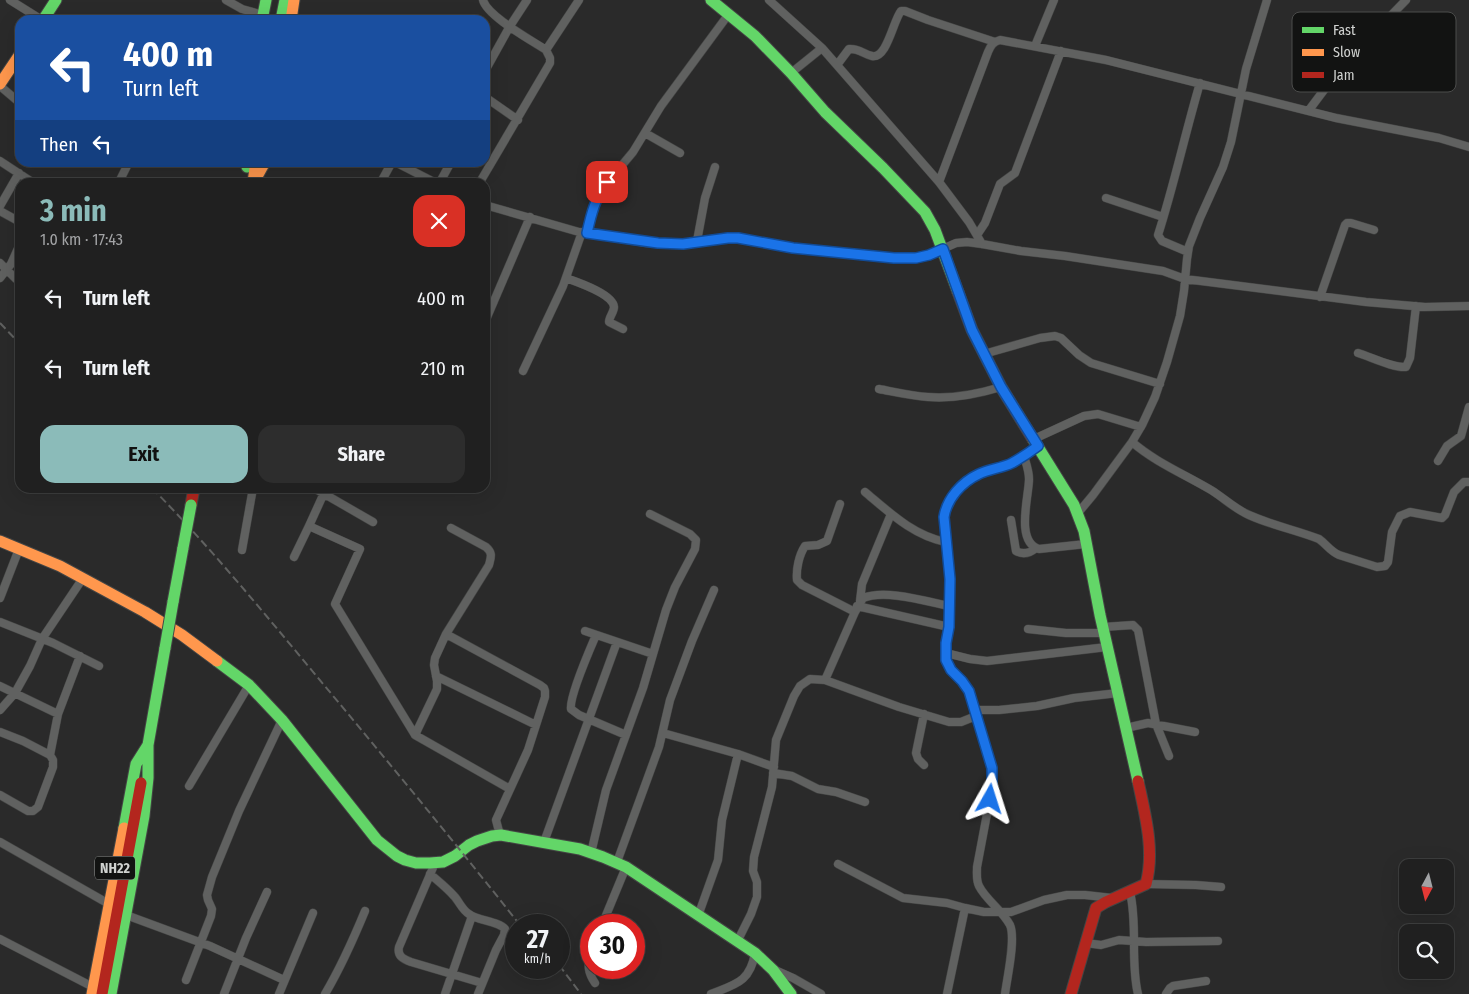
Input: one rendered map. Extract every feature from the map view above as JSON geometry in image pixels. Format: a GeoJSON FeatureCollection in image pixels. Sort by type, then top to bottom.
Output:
{"type":"FeatureCollection","features":[{"type":"Feature","properties":{"kind":"main road"},"geometry":{"type":"LineString","coordinates":[[46,15],[56,0]]}},
{"type":"Feature","properties":{"kind":"main road"},"geometry":{"type":"LineString","coordinates":[[266,0],[266,15]]}},
{"type":"Feature","properties":{"kind":"main road"},"geometry":{"type":"LineString","coordinates":[[268,15],[275,0]]}},
{"type":"Feature","properties":{"kind":"main road"},"geometry":{"type":"LineString","coordinates":[[283,15],[285,0]]}},
{"type":"Feature","properties":{"kind":"main road"},"geometry":{"type":"LineString","coordinates":[[292,15],[294,0]]}},
{"type":"Feature","properties":{"kind":"main road"},"geometry":{"type":"LineString","coordinates":[[711,0],[755,36],[825,112],[925,212],[943,249],[970,326],[984,354],[1001,387],[1078,513],[1147,828],[1150,865],[1146,884],[1112,898],[1096,908],[1071,994]]}},
{"type":"Feature","properties":{"kind":"main road"},"geometry":{"type":"LineString","coordinates":[[0,85],[15,62]]}},
{"type":"Feature","properties":{"kind":"main road"},"geometry":{"type":"LineString","coordinates":[[256,178],[263,167]]}},
{"type":"Feature","properties":{"kind":"main road","name":"NH22"},"geometry":{"type":"LineString","coordinates":[[105,992],[126,915],[147,789],[148,745],[193,493]]}},
{"type":"Feature","properties":{"kind":"main road"},"geometry":{"type":"LineString","coordinates":[[0,541],[60,566],[146,612],[249,685],[282,720],[377,840],[391,852],[406,860],[444,862],[477,842],[500,834],[591,853],[621,864],[698,916],[738,940],[773,970],[791,994]]}},
{"type":"Feature","properties":{"kind":"main road"},"geometry":{"type":"LineString","coordinates":[[105,992],[148,745]]}},
{"type":"Feature","properties":{"kind":"main road","name":"NH22"},"geometry":{"type":"LineString","coordinates":[[105,992],[109,904],[136,764],[148,745]]}},
{"type":"Feature","properties":{"kind":"street"},"geometry":{"type":"LineString","coordinates":[[10,0],[35,15]]}},
{"type":"Feature","properties":{"kind":"street"},"geometry":{"type":"LineString","coordinates":[[226,0],[259,15]]}},
{"type":"Feature","properties":{"kind":"street"},"geometry":{"type":"LineString","coordinates":[[483,0],[485,6],[510,26],[546,50],[550,58],[550,63],[490,166]]}},
{"type":"Feature","properties":{"kind":"street"},"geometry":{"type":"LineString","coordinates":[[490,62],[527,0]]}},
{"type":"Feature","properties":{"kind":"street"},"geometry":{"type":"LineString","coordinates":[[546,50],[579,0]]}},
{"type":"Feature","properties":{"kind":"street"},"geometry":{"type":"LineString","coordinates":[[769,0],[822,48],[837,65],[939,182],[965,216],[982,244]]}},
{"type":"Feature","properties":{"kind":"street"},"geometry":{"type":"LineString","coordinates":[[1035,46],[1054,0]]}},
{"type":"Feature","properties":{"kind":"street"},"geometry":{"type":"LineString","coordinates":[[1078,513],[1132,442],[1141,427],[1160,384],[1180,316],[1188,252],[1223,167],[1231,142],[1240,93],[1267,0]]}},
{"type":"Feature","properties":{"kind":"street"},"geometry":{"type":"LineString","coordinates":[[1394,12],[1406,0]]}},
{"type":"Feature","properties":{"kind":"street"},"geometry":{"type":"LineString","coordinates":[[837,65],[849,49],[855,48],[871,56],[879,54],[887,43],[901,11],[995,42]]}},
{"type":"Feature","properties":{"kind":"street"},"geometry":{"type":"LineString","coordinates":[[523,371],[566,278],[598,196],[607,182],[633,152],[661,106],[728,15]]}},
{"type":"Feature","properties":{"kind":"street"},"geometry":{"type":"LineString","coordinates":[[939,182],[991,45],[1000,40],[1106,60],[1352,122],[1439,138],[1469,147]]}},
{"type":"Feature","properties":{"kind":"street"},"geometry":{"type":"LineString","coordinates":[[791,73],[822,48]]}},
{"type":"Feature","properties":{"kind":"street"},"geometry":{"type":"LineString","coordinates":[[977,235],[985,223],[1000,184],[1015,173],[1061,51]]}},
{"type":"Feature","properties":{"kind":"street"},"geometry":{"type":"LineString","coordinates":[[1188,252],[1166,244],[1158,235],[1200,83]]}},
{"type":"Feature","properties":{"kind":"street"},"geometry":{"type":"LineString","coordinates":[[0,85],[15,98]]}},
{"type":"Feature","properties":{"kind":"street"},"geometry":{"type":"LineString","coordinates":[[1309,110],[1322,92]]}},
{"type":"Feature","properties":{"kind":"street"},"geometry":{"type":"LineString","coordinates":[[490,102],[518,120]]}},
{"type":"Feature","properties":{"kind":"street"},"geometry":{"type":"LineString","coordinates":[[645,133],[680,153]]}},
{"type":"Feature","properties":{"kind":"street"},"geometry":{"type":"LineString","coordinates":[[0,161],[26,178]]}},
{"type":"Feature","properties":{"kind":"street"},"geometry":{"type":"LineString","coordinates":[[383,178],[390,167]]}},
{"type":"Feature","properties":{"kind":"street"},"geometry":{"type":"LineString","coordinates":[[403,167],[426,178]]}},
{"type":"Feature","properties":{"kind":"street"},"geometry":{"type":"LineString","coordinates":[[442,178],[448,167]]}},
{"type":"Feature","properties":{"kind":"street"},"geometry":{"type":"LineString","coordinates":[[482,178],[489,167]]}},
{"type":"Feature","properties":{"kind":"street"},"geometry":{"type":"LineString","coordinates":[[697,241],[705,198],[716,167]]}},
{"type":"Feature","properties":{"kind":"street"},"geometry":{"type":"LineString","coordinates":[[16,178],[19,173]]}},
{"type":"Feature","properties":{"kind":"street"},"geometry":{"type":"LineString","coordinates":[[0,206],[15,180]]}},
{"type":"Feature","properties":{"kind":"street"},"geometry":{"type":"LineString","coordinates":[[1106,198],[1163,217]]}},
{"type":"Feature","properties":{"kind":"street"},"geometry":{"type":"LineString","coordinates":[[490,206],[584,233],[647,243],[683,244],[738,238],[793,248],[906,259],[929,255],[956,243],[982,244],[1164,271],[1185,279],[1366,302],[1416,306],[1469,306]]}},
{"type":"Feature","properties":{"kind":"street"},"geometry":{"type":"LineString","coordinates":[[0,210],[15,219]]}},
{"type":"Feature","properties":{"kind":"street"},"geometry":{"type":"LineString","coordinates":[[490,303],[530,217]]}},
{"type":"Feature","properties":{"kind":"street"},"geometry":{"type":"LineString","coordinates":[[1320,296],[1347,223],[1374,230]]}},
{"type":"Feature","properties":{"kind":"street"},"geometry":{"type":"LineString","coordinates":[[0,278],[7,270],[15,254]]}},
{"type":"Feature","properties":{"kind":"street"},"geometry":{"type":"LineString","coordinates":[[0,263],[15,278]]}},
{"type":"Feature","properties":{"kind":"street"},"geometry":{"type":"LineString","coordinates":[[566,278],[595,290],[611,300],[614,309],[608,319],[609,322],[623,330]]}},
{"type":"Feature","properties":{"kind":"street"},"geometry":{"type":"LineString","coordinates":[[1358,353],[1389,364],[1403,368],[1406,367],[1410,358],[1416,306]]}},
{"type":"Feature","properties":{"kind":"street"},"geometry":{"type":"LineString","coordinates":[[984,354],[1040,338],[1055,336],[1061,338],[1079,355],[1091,363],[1160,384]]}},
{"type":"Feature","properties":{"kind":"street"},"geometry":{"type":"LineString","coordinates":[[879,389],[921,397],[939,398],[1001,387]]}},
{"type":"Feature","properties":{"kind":"street"},"geometry":{"type":"LineString","coordinates":[[1438,461],[1447,446],[1461,436],[1469,407]]}},
{"type":"Feature","properties":{"kind":"street"},"geometry":{"type":"LineString","coordinates":[[1004,994],[1012,934],[1010,926],[1001,913],[978,885],[976,876],[990,799],[992,768],[969,691],[946,660],[950,579],[944,517],[945,510],[955,493],[972,478],[1012,463],[1024,456],[1036,442],[1067,423],[1084,416],[1104,415],[1141,427]]}},
{"type":"Feature","properties":{"kind":"street"},"geometry":{"type":"LineString","coordinates":[[1132,442],[1147,455],[1189,477],[1219,495],[1242,512],[1319,539],[1338,555],[1377,567],[1385,566],[1388,562],[1392,532],[1400,516],[1410,512],[1442,518],[1454,492],[1464,482],[1469,482]]}},
{"type":"Feature","properties":{"kind":"street"},"geometry":{"type":"LineString","coordinates":[[1024,456],[1029,480],[1024,519],[1028,538],[1036,548]]}},
{"type":"Feature","properties":{"kind":"street"},"geometry":{"type":"LineString","coordinates":[[865,492],[891,514],[924,536],[946,542]]}},
{"type":"Feature","properties":{"kind":"street"},"geometry":{"type":"LineString","coordinates":[[242,550],[252,493]]}},
{"type":"Feature","properties":{"kind":"street"},"geometry":{"type":"LineString","coordinates":[[294,557],[324,493],[373,522]]}},
{"type":"Feature","properties":{"kind":"street"},"geometry":{"type":"LineString","coordinates":[[840,504],[827,541],[818,545],[805,546],[803,549],[799,561],[797,580],[802,585],[857,606],[949,627]]}},
{"type":"Feature","properties":{"kind":"street"},"geometry":{"type":"LineString","coordinates":[[591,853],[606,790],[643,688],[670,598],[697,543],[690,534],[650,514]]}},
{"type":"Feature","properties":{"kind":"street"},"geometry":{"type":"LineString","coordinates":[[825,680],[857,606],[862,584],[891,514]]}},
{"type":"Feature","properties":{"kind":"street"},"geometry":{"type":"LineString","coordinates":[[1011,520],[1016,551],[1018,553],[1028,553],[1036,548],[1086,544]]}},
{"type":"Feature","properties":{"kind":"street"},"geometry":{"type":"LineString","coordinates":[[309,526],[360,549],[335,604],[415,736],[510,788]]}},
{"type":"Feature","properties":{"kind":"street"},"geometry":{"type":"LineString","coordinates":[[415,736],[437,689],[435,658],[446,634],[489,565],[492,554],[486,546],[451,528]]}},
{"type":"Feature","properties":{"kind":"street"},"geometry":{"type":"LineString","coordinates":[[0,598],[18,549]]}},
{"type":"Feature","properties":{"kind":"street"},"geometry":{"type":"LineString","coordinates":[[0,710],[15,693],[42,639],[84,578]]}},
{"type":"Feature","properties":{"kind":"street"},"geometry":{"type":"LineString","coordinates":[[605,914],[663,733],[670,700],[714,590]]}},
{"type":"Feature","properties":{"kind":"street"},"geometry":{"type":"LineString","coordinates":[[857,606],[863,598],[878,594],[949,606]]}},
{"type":"Feature","properties":{"kind":"street"},"geometry":{"type":"LineString","coordinates":[[0,622],[42,639],[99,666]]}},
{"type":"Feature","properties":{"kind":"street"},"geometry":{"type":"LineString","coordinates":[[1028,629],[1057,633],[1103,630],[1129,624],[1133,625],[1138,630],[1156,724],[1169,756]]}},
{"type":"Feature","properties":{"kind":"street"},"geometry":{"type":"LineString","coordinates":[[585,631],[653,654]]}},
{"type":"Feature","properties":{"kind":"street"},"geometry":{"type":"LineString","coordinates":[[446,634],[544,688],[545,691],[545,697],[528,750],[496,820],[500,834]]}},
{"type":"Feature","properties":{"kind":"street"},"geometry":{"type":"LineString","coordinates":[[596,635],[570,705],[571,709],[588,720],[626,735]]}},
{"type":"Feature","properties":{"kind":"street"},"geometry":{"type":"LineString","coordinates":[[544,842],[617,642]]}},
{"type":"Feature","properties":{"kind":"street"},"geometry":{"type":"LineString","coordinates":[[946,653],[987,661],[1107,647]]}},
{"type":"Feature","properties":{"kind":"street"},"geometry":{"type":"LineString","coordinates":[[50,755],[58,714],[80,656]]}},
{"type":"Feature","properties":{"kind":"street"},"geometry":{"type":"LineString","coordinates":[[436,676],[536,725]]}},
{"type":"Feature","properties":{"kind":"street"},"geometry":{"type":"LineString","coordinates":[[738,940],[751,914],[758,890],[753,870],[754,857],[770,796],[777,735],[797,691],[804,682],[810,679],[825,680],[924,714],[954,722],[967,720],[975,713],[1037,706],[1074,698],[1118,693]]}},
{"type":"Feature","properties":{"kind":"street"},"geometry":{"type":"LineString","coordinates":[[189,786],[249,685]]}},
{"type":"Feature","properties":{"kind":"street"},"geometry":{"type":"LineString","coordinates":[[0,686],[58,714]]}},
{"type":"Feature","properties":{"kind":"street"},"geometry":{"type":"LineString","coordinates":[[924,714],[916,753],[924,766]]}},
{"type":"Feature","properties":{"kind":"street"},"geometry":{"type":"LineString","coordinates":[[186,980],[211,916],[212,909],[207,894],[212,877],[239,811],[282,720]]}},
{"type":"Feature","properties":{"kind":"street"},"geometry":{"type":"LineString","coordinates":[[1126,728],[1143,724],[1156,724],[1194,732]]}},
{"type":"Feature","properties":{"kind":"street"},"geometry":{"type":"LineString","coordinates":[[0,732],[50,755],[53,760],[53,767],[38,807],[33,812],[0,795]]}},
{"type":"Feature","properties":{"kind":"street"},"geometry":{"type":"LineString","coordinates":[[663,733],[738,754],[818,789],[836,792],[865,802]]}},
{"type":"Feature","properties":{"kind":"street"},"geometry":{"type":"LineString","coordinates":[[698,916],[718,860],[722,820],[738,754]]}},
{"type":"Feature","properties":{"kind":"street"},"geometry":{"type":"LineString","coordinates":[[0,842],[109,904]]}},
{"type":"Feature","properties":{"kind":"street"},"geometry":{"type":"LineString","coordinates":[[435,863],[398,951],[399,955],[403,959],[482,982]]}},
{"type":"Feature","properties":{"kind":"street"},"geometry":{"type":"LineString","coordinates":[[838,864],[903,898],[947,903],[965,908],[1001,913],[1010,912],[1053,897],[1067,895],[1112,898]]}},
{"type":"Feature","properties":{"kind":"street"},"geometry":{"type":"LineString","coordinates":[[430,874],[472,916],[502,926],[505,929],[478,994]]}},
{"type":"Feature","properties":{"kind":"street"},"geometry":{"type":"LineString","coordinates":[[1146,884],[1222,887]]}},
{"type":"Feature","properties":{"kind":"street"},"geometry":{"type":"LineString","coordinates":[[224,994],[267,892]]}},
{"type":"Feature","properties":{"kind":"street"},"geometry":{"type":"LineString","coordinates":[[1130,892],[1133,910],[1134,971],[1138,994]]}},
{"type":"Feature","properties":{"kind":"street"},"geometry":{"type":"LineString","coordinates":[[947,994],[965,908]]}},
{"type":"Feature","properties":{"kind":"street"},"geometry":{"type":"LineString","coordinates":[[325,994],[343,961],[364,911]]}},
{"type":"Feature","properties":{"kind":"street"},"geometry":{"type":"LineString","coordinates":[[279,994],[313,913]]}},
{"type":"Feature","properties":{"kind":"street"},"geometry":{"type":"LineString","coordinates":[[126,915],[202,942],[284,980]]}},
{"type":"Feature","properties":{"kind":"street"},"geometry":{"type":"LineString","coordinates":[[445,994],[472,916]]}},
{"type":"Feature","properties":{"kind":"street"},"geometry":{"type":"LineString","coordinates":[[0,939],[105,992]]}},
{"type":"Feature","properties":{"kind":"street"},"geometry":{"type":"LineString","coordinates":[[1086,943],[1101,945],[1119,940],[1218,941]]}},
{"type":"Feature","properties":{"kind":"street"},"geometry":{"type":"LineString","coordinates":[[711,994],[738,983],[745,977],[750,971],[755,953]]}},
{"type":"Feature","properties":{"kind":"street"},"geometry":{"type":"LineString","coordinates":[[773,970],[794,978],[820,994]]}},
{"type":"Feature","properties":{"kind":"street"},"geometry":{"type":"LineString","coordinates":[[593,979],[596,983]]}},
{"type":"Feature","properties":{"kind":"street"},"geometry":{"type":"LineString","coordinates":[[1166,994],[1173,986],[1206,981]]}},
{"type":"Feature","properties":{"kind":"railway"},"geometry":{"type":"LineString","coordinates":[[0,323],[15,339]]}},
{"type":"Feature","properties":{"kind":"railway"},"geometry":{"type":"LineString","coordinates":[[157,493],[261,610],[423,804],[511,914]]}},
{"type":"Feature","properties":{"kind":"railway"},"geometry":{"type":"LineString","coordinates":[[570,979],[581,994]]}},
{"type":"Feature","properties":{"kind":"traffic: fast"},"geometry":{"type":"LineString","coordinates":[[46,15],[56,0]]}},
{"type":"Feature","properties":{"kind":"traffic: fast"},"geometry":{"type":"LineString","coordinates":[[263,15],[266,0]]}},
{"type":"Feature","properties":{"kind":"traffic: fast"},"geometry":{"type":"LineString","coordinates":[[282,15],[285,0]]}},
{"type":"Feature","properties":{"kind":"traffic: fast"},"geometry":{"type":"LineString","coordinates":[[711,0],[755,36],[825,112],[925,212],[935,230],[958,292]]}},
{"type":"Feature","properties":{"kind":"traffic: fast"},"geometry":{"type":"LineString","coordinates":[[1033,439],[1074,505],[1084,531],[1100,615],[1138,781]]}},
{"type":"Feature","properties":{"kind":"traffic: fast"},"geometry":{"type":"LineString","coordinates":[[183,548],[191,505]]}},
{"type":"Feature","properties":{"kind":"traffic: fast"},"geometry":{"type":"LineString","coordinates":[[173,602],[183,548]]}},
{"type":"Feature","properties":{"kind":"traffic: fast"},"geometry":{"type":"LineString","coordinates":[[165,648],[173,602]]}},
{"type":"Feature","properties":{"kind":"traffic: fast"},"geometry":{"type":"LineString","coordinates":[[111,994],[144,816],[148,778],[148,745],[165,648]]}},
{"type":"Feature","properties":{"kind":"traffic: fast"},"geometry":{"type":"LineString","coordinates":[[217,661],[249,685],[282,720],[377,840],[397,856],[416,863],[443,862],[477,841],[501,835],[580,849],[603,857],[626,867],[755,953],[773,970],[791,994]]}},
{"type":"Feature","properties":{"kind":"traffic: fast"},"geometry":{"type":"LineString","coordinates":[[124,828],[136,764],[148,745]]}},
{"type":"Feature","properties":{"kind":"traffic: slow"},"geometry":{"type":"LineString","coordinates":[[292,15],[294,0]]}},
{"type":"Feature","properties":{"kind":"traffic: slow"},"geometry":{"type":"LineString","coordinates":[[0,84],[15,62]]}},
{"type":"Feature","properties":{"kind":"traffic: slow"},"geometry":{"type":"LineString","coordinates":[[254,178],[255,167]]}},
{"type":"Feature","properties":{"kind":"traffic: slow"},"geometry":{"type":"LineString","coordinates":[[256,178],[262,167]]}},
{"type":"Feature","properties":{"kind":"traffic: slow"},"geometry":{"type":"LineString","coordinates":[[0,541],[60,566],[145,612],[182,635],[217,661]]}},
{"type":"Feature","properties":{"kind":"traffic: slow"},"geometry":{"type":"LineString","coordinates":[[92,994],[124,828]]}},
{"type":"Feature","properties":{"kind":"traffic: jam"},"geometry":{"type":"LineString","coordinates":[[958,292],[972,330],[1001,387],[1033,439]]}},
{"type":"Feature","properties":{"kind":"traffic: jam"},"geometry":{"type":"LineString","coordinates":[[191,505],[193,493]]}},
{"type":"Feature","properties":{"kind":"traffic: jam"},"geometry":{"type":"LineString","coordinates":[[1071,994],[1096,908],[1146,884],[1150,859],[1149,846],[1146,819],[1138,781]]}},
{"type":"Feature","properties":{"kind":"traffic: jam"},"geometry":{"type":"LineString","coordinates":[[102,994],[141,783]]}},
{"type":"Feature","properties":{"kind":"route"},"geometry":{"type":"LineString","coordinates":[[607,182],[594,204],[587,233],[647,243],[683,244],[703,240],[738,238],[793,248],[906,259],[929,255],[943,249],[972,330],[1001,387],[1038,446],[1012,463],[972,478],[950,498],[944,517],[950,579],[946,660],[951,670],[966,685],[969,691],[992,768],[990,799]]}}]}
